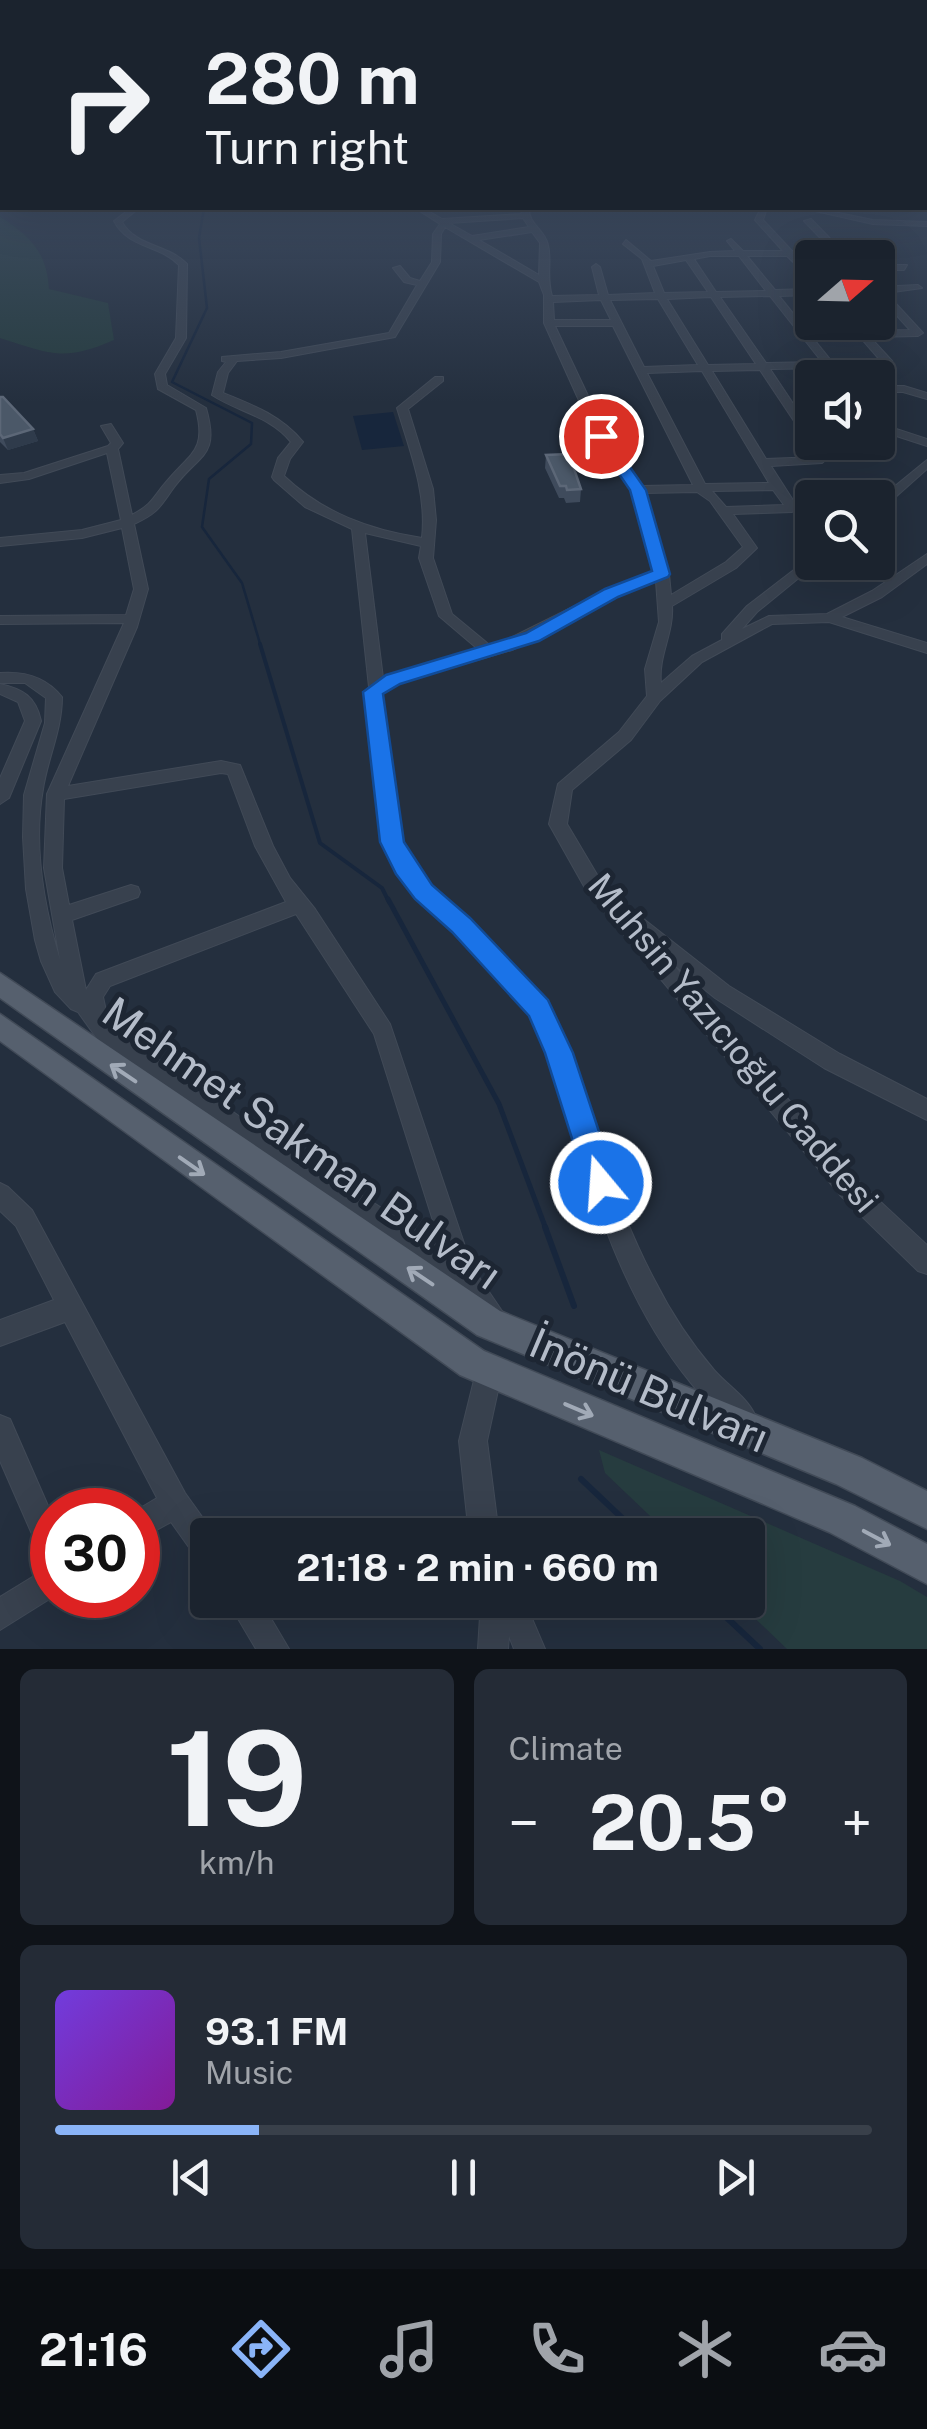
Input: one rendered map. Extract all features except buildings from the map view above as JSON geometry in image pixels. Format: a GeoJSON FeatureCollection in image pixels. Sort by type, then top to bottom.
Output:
{"type":"FeatureCollection","features":[{"type":"Feature","properties":{"kind":"main road","name":"Mehmet Sakman Bulvarı"},"geometry":{"type":"LineString","coordinates":[[0,984],[137,1082],[502,1329]]}},
{"type":"Feature","properties":{"kind":"main road"},"geometry":{"type":"LineString","coordinates":[[0,1026],[489,1372]]}},
{"type":"Feature","properties":{"kind":"main road","name":"İnönü Bulvarı"},"geometry":{"type":"LineString","coordinates":[[502,1329],[849,1470],[927,1511]]}},
{"type":"Feature","properties":{"kind":"main road","name":"İnönü Bulvarı"},"geometry":{"type":"LineString","coordinates":[[489,1372],[842,1519],[927,1565]]}},
{"type":"Feature","properties":{"kind":"street"},"geometry":{"type":"LineString","coordinates":[[0,542],[98,531],[126,522],[162,500],[170,482],[196,464],[204,449],[206,421],[201,408],[162,387],[160,374],[181,338],[183,264],[175,254],[156,248]]}},
{"type":"Feature","properties":{"kind":"street"},"geometry":{"type":"LineString","coordinates":[[428,543],[358,528],[298,499],[278,477],[284,458],[297,442],[289,430],[217,395],[227,359],[392,335],[438,255],[438,248]]}},
{"type":"Feature","properties":{"kind":"street"},"geometry":{"type":"LineString","coordinates":[[484,248],[543,281]]}},
{"type":"Feature","properties":{"kind":"street"},"geometry":{"type":"LineString","coordinates":[[544,248],[543,281],[549,323],[601,436],[638,490],[662,574],[666,622],[652,669],[655,698]]}},
{"type":"Feature","properties":{"kind":"street"},"geometry":{"type":"LineString","coordinates":[[632,248],[647,264],[660,295],[703,368],[792,508],[723,513]]}},
{"type":"Feature","properties":{"kind":"street"},"geometry":{"type":"LineString","coordinates":[[735,248],[826,360]]}},
{"type":"Feature","properties":{"kind":"street"},"geometry":{"type":"LineString","coordinates":[[786,248],[795,258]]}},
{"type":"Feature","properties":{"kind":"street"},"geometry":{"type":"LineString","coordinates":[[647,264],[689,258],[795,254]]}},
{"type":"Feature","properties":{"kind":"street"},"geometry":{"type":"LineString","coordinates":[[689,258],[795,413]]}},
{"type":"Feature","properties":{"kind":"street"},"geometry":{"type":"LineString","coordinates":[[895,267],[904,267]]}},
{"type":"Feature","properties":{"kind":"street"},"geometry":{"type":"LineString","coordinates":[[397,268],[407,280],[422,284]]}},
{"type":"Feature","properties":{"kind":"street"},"geometry":{"type":"LineString","coordinates":[[596,268],[604,298],[701,488],[715,499],[750,548],[666,604]]}},
{"type":"Feature","properties":{"kind":"street"},"geometry":{"type":"LineString","coordinates":[[895,289],[918,288]]}},
{"type":"Feature","properties":{"kind":"street"},"geometry":{"type":"LineString","coordinates":[[548,299],[795,293]]}},
{"type":"Feature","properties":{"kind":"street"},"geometry":{"type":"LineString","coordinates":[[895,308],[918,333],[895,333]]}},
{"type":"Feature","properties":{"kind":"street"},"geometry":{"type":"LineString","coordinates":[[549,323],[617,322]]}},
{"type":"Feature","properties":{"kind":"street"},"geometry":{"type":"LineString","coordinates":[[867,340],[885,360]]}},
{"type":"Feature","properties":{"kind":"street"},"geometry":{"type":"LineString","coordinates":[[642,370],[795,368]]}},
{"type":"Feature","properties":{"kind":"street"},"geometry":{"type":"LineString","coordinates":[[439,379],[402,408],[427,489],[426,558],[446,616],[490,652]]}},
{"type":"Feature","properties":{"kind":"street"},"geometry":{"type":"LineString","coordinates":[[895,389],[927,396]]}},
{"type":"Feature","properties":{"kind":"street"},"geometry":{"type":"LineString","coordinates":[[0,479],[26,476],[112,448],[117,442],[108,426]]}},
{"type":"Feature","properties":{"kind":"street"},"geometry":{"type":"LineString","coordinates":[[895,432],[927,444]]}},
{"type":"Feature","properties":{"kind":"street"},"geometry":{"type":"LineString","coordinates":[[105,1034],[76,993],[53,868],[56,794],[132,619],[141,589],[112,448]]}},
{"type":"Feature","properties":{"kind":"street"},"geometry":{"type":"LineString","coordinates":[[764,464],[822,460]]}},
{"type":"Feature","properties":{"kind":"street"},"geometry":{"type":"LineString","coordinates":[[895,491],[927,462]]}},
{"type":"Feature","properties":{"kind":"street"},"geometry":{"type":"LineString","coordinates":[[638,490],[777,486]]}},
{"type":"Feature","properties":{"kind":"street"},"geometry":{"type":"LineString","coordinates":[[358,528],[377,688],[373,705],[392,842],[404,868],[423,892],[461,925],[539,1008],[559,1053],[612,1216],[646,1290],[720,1399],[768,1438]]}},
{"type":"Feature","properties":{"kind":"street"},"geometry":{"type":"LineString","coordinates":[[830,618],[877,594],[927,558]]}},
{"type":"Feature","properties":{"kind":"street"},"geometry":{"type":"LineString","coordinates":[[377,688],[393,679],[532,637],[612,593],[662,574]]}},
{"type":"Feature","properties":{"kind":"street"},"geometry":{"type":"LineString","coordinates":[[717,649],[752,608],[795,574]]}},
{"type":"Feature","properties":{"kind":"street"},"geometry":{"type":"LineString","coordinates":[[717,649],[769,620],[830,618],[927,648]]}},
{"type":"Feature","properties":{"kind":"street"},"geometry":{"type":"LineString","coordinates":[[0,620],[132,619]]}},
{"type":"Feature","properties":{"kind":"street","name":"Muhsin Yazıcıoğlu Caddesi"},"geometry":{"type":"LineString","coordinates":[[717,649],[697,659],[655,698],[626,736],[564,788],[558,824],[592,883],[616,912],[849,1188],[927,1262]]}},
{"type":"Feature","properties":{"kind":"street"},"geometry":{"type":"LineString","coordinates":[[0,678],[16,676],[40,682],[54,697],[52,739],[34,792],[31,834],[37,903],[58,980],[105,1034],[242,1132],[462,1274]]}},
{"type":"Feature","properties":{"kind":"street"},"geometry":{"type":"LineString","coordinates":[[0,689],[24,697],[32,709],[33,721],[0,798]]}},
{"type":"Feature","properties":{"kind":"street"},"geometry":{"type":"LineString","coordinates":[[56,794],[221,767],[234,769],[270,854],[298,905],[308,914],[383,1030],[462,1274],[502,1329]]}},
{"type":"Feature","properties":{"kind":"street"},"geometry":{"type":"LineString","coordinates":[[60,916],[131,892]]}},
{"type":"Feature","properties":{"kind":"street"},"geometry":{"type":"LineString","coordinates":[[105,1034],[93,996],[103,980],[298,905]]}},
{"type":"Feature","properties":{"kind":"street"},"geometry":{"type":"LineString","coordinates":[[616,912],[660,941],[722,992],[832,1061],[927,1110]]}},
{"type":"Feature","properties":{"kind":"street"},"geometry":{"type":"LineString","coordinates":[[0,1195],[24,1218],[174,1503],[190,1525]]}},
{"type":"Feature","properties":{"kind":"street"},"geometry":{"type":"LineString","coordinates":[[0,1334],[70,1307]]}},
{"type":"Feature","properties":{"kind":"street","name":"İnönü Bulvarı"},"geometry":{"type":"LineString","coordinates":[[489,1372],[504,1372],[514,1361],[515,1346],[502,1329]]}},
{"type":"Feature","properties":{"kind":"street"},"geometry":{"type":"LineString","coordinates":[[482,1518],[473,1441],[489,1372]]}},
{"type":"Feature","properties":{"kind":"street"},"geometry":{"type":"LineString","coordinates":[[0,1429],[30,1498]]}},
{"type":"Feature","properties":{"kind":"street"},"geometry":{"type":"LineString","coordinates":[[160,1512],[174,1503]]}},
{"type":"Feature","properties":{"kind":"street"},"geometry":{"type":"LineString","coordinates":[[0,1615],[30,1595]]}},
{"type":"Feature","properties":{"kind":"street"},"geometry":{"type":"LineString","coordinates":[[252,1618],[266,1645]]}},
{"type":"Feature","properties":{"kind":"street"},"geometry":{"type":"LineString","coordinates":[[492,1649],[495,1618]]}},
{"type":"Feature","properties":{"kind":"street"},"geometry":{"type":"LineString","coordinates":[[517,1618],[530,1649]]}},
{"type":"Feature","properties":{"kind":"green space"},"geometry":{"type":"Polygon","coordinates":[[[0,248],[36,248],[45,265],[49,289],[108,303],[114,340],[82,351],[57,353],[0,338],[0,248]]]}},
{"type":"Feature","properties":{"kind":"green space"},"geometry":{"type":"Polygon","coordinates":[[[599,1450],[755,1518],[652,1518],[605,1473],[599,1450]]]}},
{"type":"Feature","properties":{"kind":"green space"},"geometry":{"type":"Polygon","coordinates":[[[765,1522],[900,1581],[927,1597],[927,1649],[787,1649],[755,1618],[765,1618],[765,1522]]]}},
{"type":"Feature","properties":{"kind":"water"},"geometry":{"type":"Polygon","coordinates":[[[393,412],[404,446],[362,450],[353,416],[393,412]]]}},
{"type":"Feature","properties":{"kind":"waterway"},"geometry":{"type":"LineString","coordinates":[[200,248],[207,308],[172,382],[252,423],[251,444],[209,479],[202,527],[242,583],[261,647]]}},
{"type":"Feature","properties":{"kind":"waterway"},"geometry":{"type":"LineString","coordinates":[[260,644],[320,843],[382,888],[389,902]]}},
{"type":"Feature","properties":{"kind":"waterway"},"geometry":{"type":"LineString","coordinates":[[388,899],[499,1104],[546,1229]]}},
{"type":"Feature","properties":{"kind":"waterway"},"geometry":{"type":"LineString","coordinates":[[545,1227],[574,1306]]}},
{"type":"Feature","properties":{"kind":"waterway"},"geometry":{"type":"LineString","coordinates":[[581,1479],[622,1518]]}},
{"type":"Feature","properties":{"kind":"waterway"},"geometry":{"type":"LineString","coordinates":[[727,1618],[760,1649]]}},
{"type":"Feature","properties":{"kind":"route"},"geometry":{"type":"LineString","coordinates":[[601,436],[638,490],[662,574],[612,593],[532,637],[393,679],[373,692],[386,814],[392,842],[404,868],[539,1008],[572,1089],[601,1183]]}}]}
